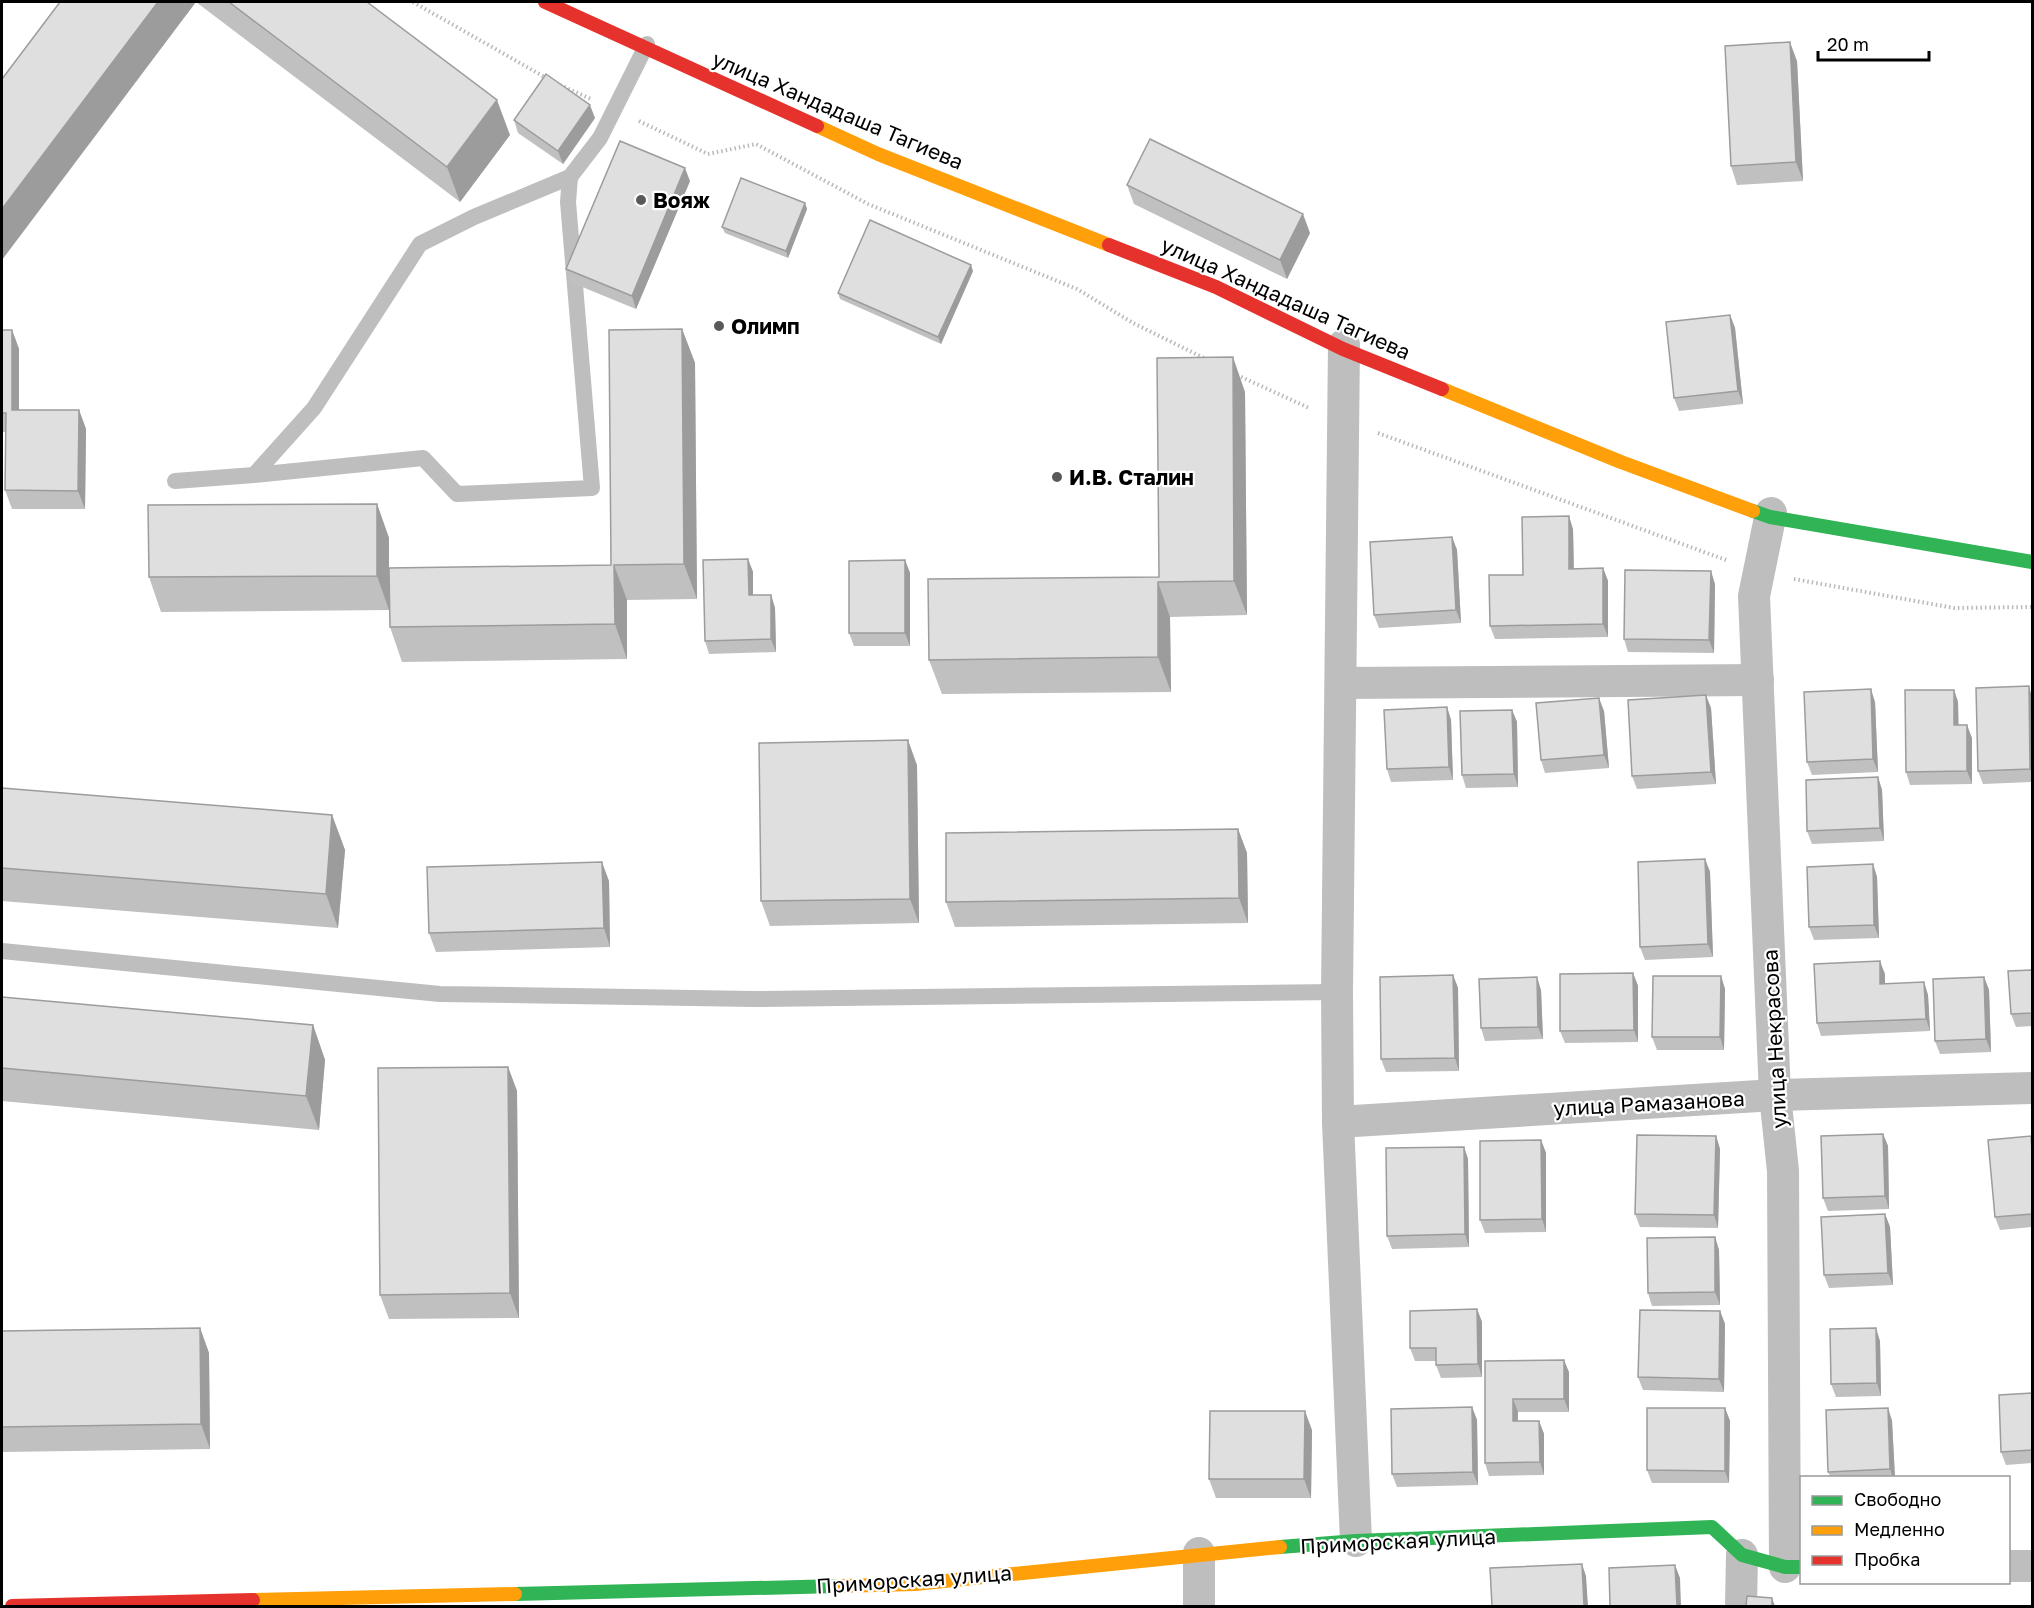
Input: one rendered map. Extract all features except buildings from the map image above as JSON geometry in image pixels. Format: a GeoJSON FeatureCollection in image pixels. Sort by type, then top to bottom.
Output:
{"type":"FeatureCollection","features":[{"type":"Feature","properties":{"kind":"street","name":"улица Хандадаша Тагиева"},"geometry":{"type":"LineString","coordinates":[[545,2],[911,164],[1219,283],[1344,347],[1567,438],[1771,515],[2032,560]]}},
{"type":"Feature","properties":{"kind":"street","name":"улица Хандадаша Тагиева"},"geometry":{"type":"LineString","coordinates":[[557,2],[646,46]]}},
{"type":"Feature","properties":{"kind":"street"},"geometry":{"type":"LineString","coordinates":[[1344,347],[1337,992],[1338,1122],[1356,1541]]}},
{"type":"Feature","properties":{"kind":"street","name":"улица Некрасова"},"geometry":{"type":"LineString","coordinates":[[1771,515],[1754,596],[1775,1095],[1783,1171],[1793,1567]]}},
{"type":"Feature","properties":{"kind":"street"},"geometry":{"type":"LineString","coordinates":[[1341,683],[1758,680]]}},
{"type":"Feature","properties":{"kind":"street","name":"улица Рамазанова"},"geometry":{"type":"LineString","coordinates":[[1338,1122],[1775,1095],[2032,1088]]}},
{"type":"Feature","properties":{"kind":"street","name":"Приморская улица"},"geometry":{"type":"LineString","coordinates":[[12,1606],[281,1603],[915,1584],[1199,1553],[1356,1541],[1712,1527],[1742,1555],[1793,1567]]}},
{"type":"Feature","properties":{"kind":"street"},"geometry":{"type":"LineString","coordinates":[[1199,1553],[1199,1606]]}},
{"type":"Feature","properties":{"kind":"street"},"geometry":{"type":"LineString","coordinates":[[1741,1606],[1742,1555]]}},
{"type":"Feature","properties":{"kind":"street"},"geometry":{"type":"LineString","coordinates":[[2010,1566],[2032,1566]]}},
{"type":"Feature","properties":{"kind":"lane"},"geometry":{"type":"LineString","coordinates":[[254,475],[314,408],[420,244],[474,217],[570,177],[600,138],[646,46]]}},
{"type":"Feature","properties":{"kind":"lane"},"geometry":{"type":"LineString","coordinates":[[175,481],[423,459],[457,494],[592,488],[568,202],[570,177]]}},
{"type":"Feature","properties":{"kind":"lane"},"geometry":{"type":"LineString","coordinates":[[2,951],[440,994],[754,999],[1337,992]]}},
{"type":"Feature","properties":{"kind":"path"},"geometry":{"type":"LineString","coordinates":[[413,2],[546,78],[708,154],[756,144],[868,204],[1077,289],[1134,323],[1214,363]]}},
{"type":"Feature","properties":{"kind":"path"},"geometry":{"type":"LineString","coordinates":[[1234,374],[1285,399],[1318,411]]}},
{"type":"Feature","properties":{"kind":"path"},"geometry":{"type":"LineString","coordinates":[[1374,431],[1759,573],[1954,608],[2032,607]]}},
{"type":"Feature","properties":{"kind":"traffic: fast"},"geometry":{"type":"LineString","coordinates":[[1753,511],[1770,517],[2032,562]]}},
{"type":"Feature","properties":{"kind":"traffic: fast"},"geometry":{"type":"LineString","coordinates":[[1280,1547],[1356,1541],[1712,1527],[1742,1555],[1785,1567],[1800,1567]]}},
{"type":"Feature","properties":{"kind":"traffic: fast"},"geometry":{"type":"LineString","coordinates":[[515,1594],[838,1586]]}},
{"type":"Feature","properties":{"kind":"traffic: slow"},"geometry":{"type":"LineString","coordinates":[[817,126],[878,154],[1109,245]]}},
{"type":"Feature","properties":{"kind":"traffic: slow"},"geometry":{"type":"LineString","coordinates":[[1442,389],[1621,462],[1753,511]]}},
{"type":"Feature","properties":{"kind":"traffic: slow"},"geometry":{"type":"LineString","coordinates":[[838,1586],[915,1584],[1280,1547]]}},
{"type":"Feature","properties":{"kind":"traffic: slow"},"geometry":{"type":"LineString","coordinates":[[253,1600],[515,1594]]}},
{"type":"Feature","properties":{"kind":"traffic: jam"},"geometry":{"type":"LineString","coordinates":[[545,2],[817,126]]}},
{"type":"Feature","properties":{"kind":"traffic: jam"},"geometry":{"type":"LineString","coordinates":[[1109,245],[1216,287],[1343,349],[1442,389]]}},
{"type":"Feature","properties":{"kind":"traffic: jam"},"geometry":{"type":"LineString","coordinates":[[12,1606],[253,1600]]}},
{"type":"Feature","properties":{"kind":"place","name":"Вояж"},"geometry":{"type":"Point","coordinates":[641,200]}},
{"type":"Feature","properties":{"kind":"place","name":"Олимп"},"geometry":{"type":"Point","coordinates":[719,326]}},
{"type":"Feature","properties":{"kind":"place","name":"И.В. Сталин"},"geometry":{"type":"Point","coordinates":[1057,477]}}]}
